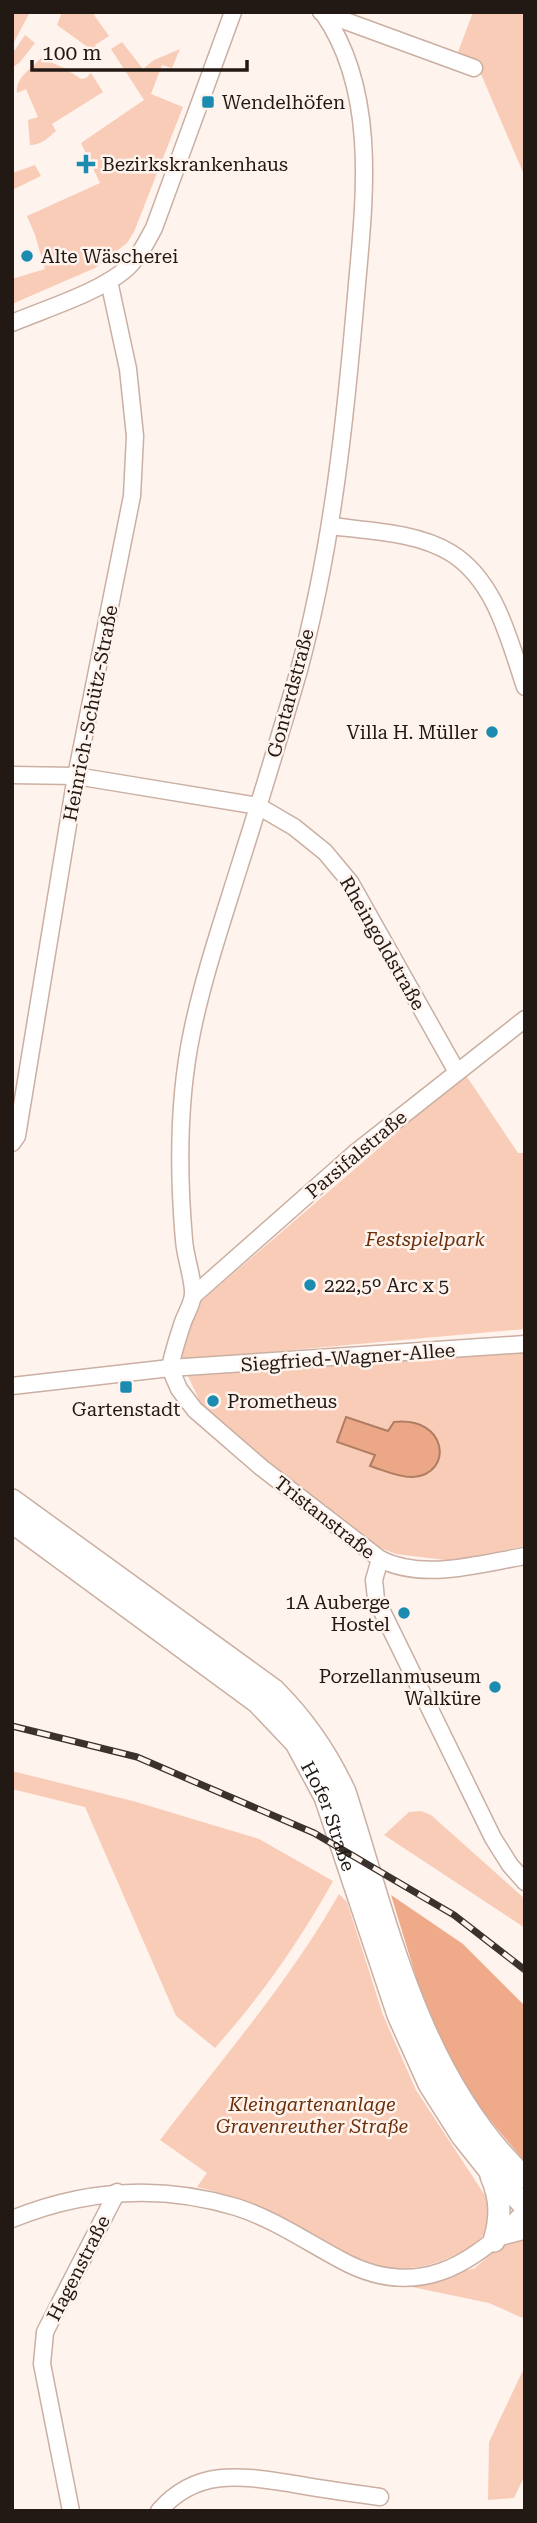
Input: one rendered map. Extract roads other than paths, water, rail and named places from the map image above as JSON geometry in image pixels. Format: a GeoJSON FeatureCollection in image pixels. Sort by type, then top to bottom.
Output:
{"type":"FeatureCollection","features":[{"type":"Feature","properties":{"kind":"main road","name":"Hofer Straße"},"geometry":{"type":"LineString","coordinates":[[12,1500],[274,1690],[298,1714],[329,1758],[345,1792],[419,2019],[450,2083],[476,2122],[525,2178]]}},
{"type":"Feature","properties":{"kind":"main road","name":"Hofer Straße"},"geometry":{"type":"LineString","coordinates":[[12,1522],[257,1702],[296,1743],[325,1797],[398,2015],[429,2084],[462,2136],[525,2208]]}},
{"type":"Feature","properties":{"kind":"main road"},"geometry":{"type":"LineString","coordinates":[[489,2170],[500,2203],[498,2238],[525,2228]]}},
{"type":"Feature","properties":{"kind":"street"},"geometry":{"type":"LineString","coordinates":[[12,323],[109,281],[136,258],[154,228],[233,12]]}},
{"type":"Feature","properties":{"kind":"street","name":"Gontardstraße"},"geometry":{"type":"LineString","coordinates":[[322,13],[474,68]]}},
{"type":"Feature","properties":{"kind":"street","name":"Gontardstraße"},"geometry":{"type":"LineString","coordinates":[[170,1368],[174,1348],[193,1296],[184,1243],[181,1182],[183,1093],[192,1033],[212,953],[300,667],[331,526],[348,392],[362,232],[364,173],[361,123],[350,68],[336,32],[322,13]]}},
{"type":"Feature","properties":{"kind":"street","name":"Heinrich-Schütz-Straße"},"geometry":{"type":"LineString","coordinates":[[12,1143],[17,1136],[76,776],[132,496],[135,436],[128,369],[109,281]]}},
{"type":"Feature","properties":{"kind":"street"},"geometry":{"type":"LineString","coordinates":[[331,526],[420,541],[451,553],[478,577],[492,598],[525,687]]}},
{"type":"Feature","properties":{"kind":"street"},"geometry":{"type":"LineString","coordinates":[[12,775],[76,776],[258,806]]}},
{"type":"Feature","properties":{"kind":"street","name":"Rheingoldstraße"},"geometry":{"type":"LineString","coordinates":[[258,806],[294,827],[326,852],[350,883],[457,1072]]}},
{"type":"Feature","properties":{"kind":"street","name":"Parsifalstraße"},"geometry":{"type":"LineString","coordinates":[[193,1296],[355,1153],[525,1019]]}},
{"type":"Feature","properties":{"kind":"street","name":"Siegfried-Wagner-Allee"},"geometry":{"type":"LineString","coordinates":[[12,1385],[170,1368],[525,1344]]}},
{"type":"Feature","properties":{"kind":"street","name":"Tristanstraße"},"geometry":{"type":"LineString","coordinates":[[170,1368],[179,1389],[195,1410],[262,1468],[380,1559],[401,1568],[416,1570],[456,1567],[525,1556]]}},
{"type":"Feature","properties":{"kind":"street"},"geometry":{"type":"LineString","coordinates":[[380,1559],[373,1584],[376,1599],[493,1838],[510,1865],[525,1882]]}},
{"type":"Feature","properties":{"kind":"street"},"geometry":{"type":"LineString","coordinates":[[12,2219],[67,2201],[117,2192],[192,2195],[239,2208],[281,2227],[344,2262],[382,2276],[430,2275],[456,2267],[480,2253],[498,2238],[525,2208]]}},
{"type":"Feature","properties":{"kind":"street","name":"Hagenstraße"},"geometry":{"type":"LineString","coordinates":[[71,2511],[42,2364],[45,2332],[117,2192]]}},
{"type":"Feature","properties":{"kind":"street"},"geometry":{"type":"LineString","coordinates":[[159,2511],[186,2488],[223,2477],[260,2479],[380,2497]]}},
{"type":"Feature","properties":{"kind":"railway"},"geometry":{"type":"LineString","coordinates":[[12,1726],[137,1757],[314,1833],[454,1915],[525,1970]]}},
{"type":"Feature","properties":{"kind":"place","name":"Wendelhöfen"},"geometry":{"type":"Point","coordinates":[208,102]}},
{"type":"Feature","properties":{"kind":"place","name":"Bezirkskrankenhaus"},"geometry":{"type":"Point","coordinates":[86,164]}},
{"type":"Feature","properties":{"kind":"place","name":"Alte Wäscherei"},"geometry":{"type":"Point","coordinates":[27,256]}},
{"type":"Feature","properties":{"kind":"place","name":"Villa H. Müller"},"geometry":{"type":"Point","coordinates":[492,732]}},
{"type":"Feature","properties":{"kind":"place","name":"222,5º Arc x 5"},"geometry":{"type":"Point","coordinates":[310,1285]}},
{"type":"Feature","properties":{"kind":"place","name":"Gartenstadt"},"geometry":{"type":"Point","coordinates":[126,1387]}},
{"type":"Feature","properties":{"kind":"place","name":"Prometheus"},"geometry":{"type":"Point","coordinates":[213,1401]}},
{"type":"Feature","properties":{"kind":"place","name":"1A Auberge Hostel"},"geometry":{"type":"Point","coordinates":[404,1613]}},
{"type":"Feature","properties":{"kind":"place","name":"Porzellanmuseum Walküre"},"geometry":{"type":"Point","coordinates":[495,1687]}},
{"type":"Feature","properties":{"kind":"park label","name":"Festspielpark"},"geometry":{"type":"Point","coordinates":[425,1239]}},
{"type":"Feature","properties":{"kind":"park label","name":"Kleingartenanlage Gravenreuther Straße"},"geometry":{"type":"Point","coordinates":[312,2115]}}]}
